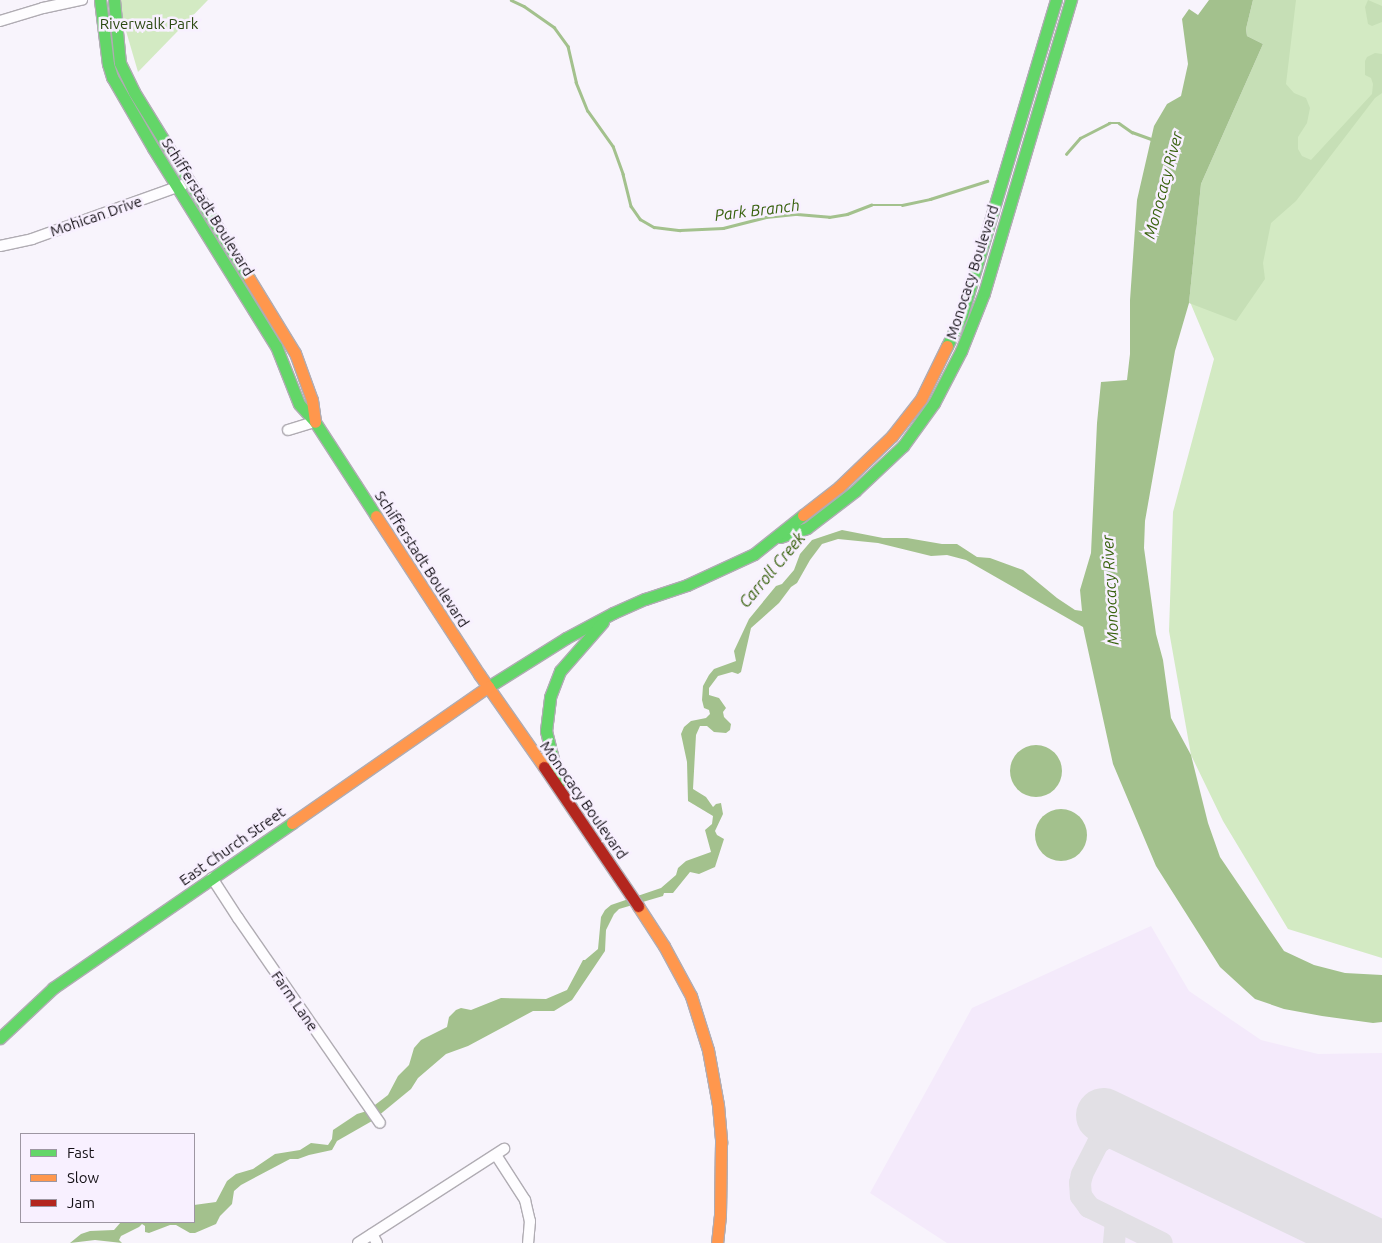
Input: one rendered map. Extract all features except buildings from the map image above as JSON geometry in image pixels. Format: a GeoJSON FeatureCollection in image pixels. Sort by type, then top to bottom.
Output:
{"type":"FeatureCollection","features":[{"type":"Feature","properties":{"kind":"main road","name":"Schifferstadt Boulevard"},"geometry":{"type":"LineString","coordinates":[[100,0],[108,64],[124,101],[276,346],[299,404],[315,422],[488,687]]}},
{"type":"Feature","properties":{"kind":"main road","name":"Schifferstadt Boulevard"},"geometry":{"type":"LineString","coordinates":[[114,0],[120,63],[134,92],[296,353],[312,400],[315,422]]}},
{"type":"Feature","properties":{"kind":"main road","name":"Monocacy Boulevard"},"geometry":{"type":"LineString","coordinates":[[717,1243],[720,1215],[721,1143],[708,1050],[691,996],[664,946],[610,863],[488,687],[566,638],[613,613],[721,571],[754,554],[839,487],[892,436],[920,399],[962,315],[1056,0]]}},
{"type":"Feature","properties":{"kind":"main road","name":"Monocacy Boulevard"},"geometry":{"type":"LineString","coordinates":[[774,538],[808,528],[855,492],[903,446],[934,403],[961,351],[984,293],[1071,0]]}},
{"type":"Feature","properties":{"kind":"main road"},"geometry":{"type":"LineString","coordinates":[[563,795],[546,731],[550,697],[560,671],[583,643],[613,613]]}},
{"type":"Feature","properties":{"kind":"main road","name":"East Church Street"},"geometry":{"type":"LineString","coordinates":[[0,1038],[53,988],[488,687]]}},
{"type":"Feature","properties":{"kind":"street"},"geometry":{"type":"LineString","coordinates":[[0,21],[43,8],[82,0]]}},
{"type":"Feature","properties":{"kind":"street","name":"Mohican Drive"},"geometry":{"type":"LineString","coordinates":[[0,246],[32,239],[191,182]]}},
{"type":"Feature","properties":{"kind":"street"},"geometry":{"type":"LineString","coordinates":[[288,430],[315,422]]}},
{"type":"Feature","properties":{"kind":"street","name":"Farm Lane"},"geometry":{"type":"LineString","coordinates":[[212,878],[380,1123]]}},
{"type":"Feature","properties":{"kind":"street"},"geometry":{"type":"LineString","coordinates":[[358,1243],[374,1239],[500,1152],[525,1200],[530,1221],[528,1243]]}},
{"type":"Feature","properties":{"kind":"shaded area"},"geometry":{"type":"Polygon","coordinates":[[[1253,0],[1296,0],[1286,84],[1294,93],[1306,98],[1310,108],[1307,123],[1298,137],[1298,149],[1302,156],[1311,160],[1372,94],[1373,84],[1371,78],[1365,75],[1365,61],[1367,57],[1375,53],[1382,54],[1382,93],[1375,98],[1296,201],[1271,223],[1263,263],[1265,279],[1236,321],[1189,303],[1201,184],[1263,44],[1247,36],[1246,29],[1253,0]]]}},
{"type":"Feature","properties":{"kind":"shaded area"},"geometry":{"type":"Polygon","coordinates":[[[1368,0],[1382,6],[1382,22],[1372,26],[1368,24],[1365,7],[1368,0]]]}},
{"type":"Feature","properties":{"kind":"shaded area"},"geometry":{"type":"Polygon","coordinates":[[[1151,926],[1189,991],[1261,1040],[1318,1054],[1382,1053],[1382,1243],[947,1243],[870,1193],[972,1008],[1151,926]]]}},
{"type":"Feature","properties":{"kind":"green space","name":"Riverwalk Park"},"geometry":{"type":"Polygon","coordinates":[[[117,0],[208,0],[138,72],[117,0]]]}},
{"type":"Feature","properties":{"kind":"green space"},"geometry":{"type":"Polygon","coordinates":[[[1254,0],[1382,0],[1382,958],[1288,929],[1223,821],[1191,755],[1169,631],[1173,512],[1214,359],[1190,302],[1214,159],[1264,44],[1254,0]]]}},
{"type":"Feature","properties":{"kind":"water","name":"Monocacy River"},"geometry":{"type":"Polygon","coordinates":[[[1209,0],[1253,0],[1246,29],[1247,36],[1263,44],[1201,184],[1189,303],[1175,351],[1145,521],[1144,548],[1156,634],[1163,660],[1171,718],[1191,755],[1208,823],[1220,857],[1284,951],[1314,965],[1345,973],[1382,975],[1382,1022],[1373,1023],[1284,1009],[1255,999],[1220,967],[1156,866],[1113,764],[1083,627],[966,560],[947,555],[931,556],[878,543],[838,539],[822,544],[797,583],[791,587],[779,603],[751,628],[741,672],[738,674],[732,672],[718,676],[709,688],[709,695],[719,698],[726,708],[723,712],[724,717],[731,724],[730,730],[726,733],[714,732],[707,726],[700,726],[696,735],[693,789],[706,797],[713,807],[721,803],[723,814],[715,831],[717,835],[724,839],[715,867],[699,874],[690,872],[673,893],[664,893],[663,896],[619,909],[614,914],[606,930],[605,951],[572,1000],[554,1011],[533,1011],[468,1046],[446,1054],[418,1078],[411,1089],[372,1121],[337,1141],[332,1150],[298,1159],[290,1159],[241,1185],[234,1191],[232,1204],[220,1216],[216,1224],[195,1233],[190,1233],[176,1225],[170,1225],[149,1233],[145,1232],[145,1226],[142,1224],[121,1236],[119,1240],[122,1243],[95,1240],[70,1243],[81,1234],[90,1231],[114,1230],[120,1223],[195,1223],[195,1205],[216,1202],[227,1181],[236,1174],[253,1169],[275,1154],[300,1150],[311,1143],[328,1145],[332,1139],[333,1130],[357,1114],[367,1111],[388,1095],[398,1076],[409,1065],[414,1048],[421,1040],[447,1027],[449,1017],[456,1010],[461,1008],[471,1010],[501,998],[546,999],[567,990],[583,960],[598,949],[601,917],[605,910],[611,905],[661,888],[676,875],[678,868],[686,861],[711,852],[705,830],[712,824],[713,816],[688,801],[687,762],[681,734],[684,727],[691,721],[706,718],[710,714],[709,710],[704,708],[702,700],[703,686],[709,675],[714,669],[736,661],[734,651],[749,619],[776,586],[782,584],[794,570],[800,554],[812,540],[842,530],[883,538],[907,538],[942,544],[957,544],[977,557],[990,558],[1023,570],[1057,598],[1075,610],[1082,611],[1080,590],[1091,553],[1097,423],[1101,382],[1127,380],[1130,354],[1130,300],[1137,200],[1154,126],[1167,104],[1181,96],[1188,64],[1182,19],[1189,9],[1198,15],[1209,0]]]}},
{"type":"Feature","properties":{"kind":"water"},"geometry":{"type":"Polygon","coordinates":[[[1031,745],[1041,745],[1051,749],[1058,756],[1062,771],[1058,786],[1051,793],[1041,797],[1031,797],[1021,793],[1014,786],[1010,776],[1010,766],[1014,756],[1021,749],[1031,745]]]}},
{"type":"Feature","properties":{"kind":"water"},"geometry":{"type":"Polygon","coordinates":[[[1061,809],[1075,813],[1083,821],[1087,835],[1083,849],[1075,857],[1061,861],[1047,857],[1039,849],[1035,835],[1039,821],[1047,813],[1061,809]]]}},
{"type":"Feature","properties":{"kind":"waterway","name":"Park Branch"},"geometry":{"type":"LineString","coordinates":[[511,0],[524,6],[554,27],[568,46],[576,82],[588,111],[613,146],[623,174],[631,206],[640,219],[654,227],[680,230],[723,228],[766,217],[797,214],[829,217],[847,214],[871,205],[902,205],[930,199],[987,181]]}},
{"type":"Feature","properties":{"kind":"waterway","name":"Park Branch"},"geometry":{"type":"LineString","coordinates":[[1066,154],[1080,138],[1109,123],[1119,123],[1132,132],[1154,140]]}},
{"type":"Feature","properties":{"kind":"taxiway"},"geometry":{"type":"LineString","coordinates":[[1131,1128],[1113,1133],[1098,1143],[1082,1175],[1080,1183],[1081,1196],[1089,1207],[1162,1243]]}},
{"type":"Feature","properties":{"kind":"taxiway"},"geometry":{"type":"LineString","coordinates":[[1114,1243],[1116,1220]]}},
{"type":"Feature","properties":{"kind":"runway"},"geometry":{"type":"LineString","coordinates":[[1103,1115],[1370,1243]]}},
{"type":"Feature","properties":{"kind":"traffic: fast"},"geometry":{"type":"LineString","coordinates":[[100,0],[108,64],[112,77],[153,148],[276,346],[299,404],[315,422],[376,516]]}},
{"type":"Feature","properties":{"kind":"traffic: fast"},"geometry":{"type":"LineString","coordinates":[[114,0],[120,63],[134,92],[249,278]]}},
{"type":"Feature","properties":{"kind":"traffic: fast"},"geometry":{"type":"LineString","coordinates":[[947,346],[962,315],[1056,0]]}},
{"type":"Feature","properties":{"kind":"traffic: fast"},"geometry":{"type":"LineString","coordinates":[[780,537],[807,528],[855,491],[903,446],[934,403],[961,351],[984,293],[1071,0]]}},
{"type":"Feature","properties":{"kind":"traffic: fast"},"geometry":{"type":"LineString","coordinates":[[488,687],[566,638],[613,613],[645,599],[687,585],[754,554],[803,515]]}},
{"type":"Feature","properties":{"kind":"traffic: fast"},"geometry":{"type":"LineString","coordinates":[[559,783],[546,731],[550,697],[560,671],[603,622]]}},
{"type":"Feature","properties":{"kind":"traffic: fast"},"geometry":{"type":"LineString","coordinates":[[0,1038],[53,988],[292,823]]}},
{"type":"Feature","properties":{"kind":"traffic: slow"},"geometry":{"type":"LineString","coordinates":[[249,278],[295,353],[312,400],[315,422]]}},
{"type":"Feature","properties":{"kind":"traffic: slow"},"geometry":{"type":"LineString","coordinates":[[803,515],[839,487],[892,436],[921,399],[947,346]]}},
{"type":"Feature","properties":{"kind":"traffic: slow"},"geometry":{"type":"LineString","coordinates":[[376,516],[479,674],[544,767]]}},
{"type":"Feature","properties":{"kind":"traffic: slow"},"geometry":{"type":"LineString","coordinates":[[292,823],[488,687]]}},
{"type":"Feature","properties":{"kind":"traffic: slow"},"geometry":{"type":"LineString","coordinates":[[638,906],[664,946],[691,996],[708,1050],[718,1105],[721,1143],[720,1215],[717,1243]]}},
{"type":"Feature","properties":{"kind":"traffic: jam"},"geometry":{"type":"LineString","coordinates":[[544,767],[638,906]]}},
{"type":"Feature","properties":{"kind":"water label","name":"Carroll Creek"},"geometry":{"type":"Point","coordinates":[772,570]}}]}
